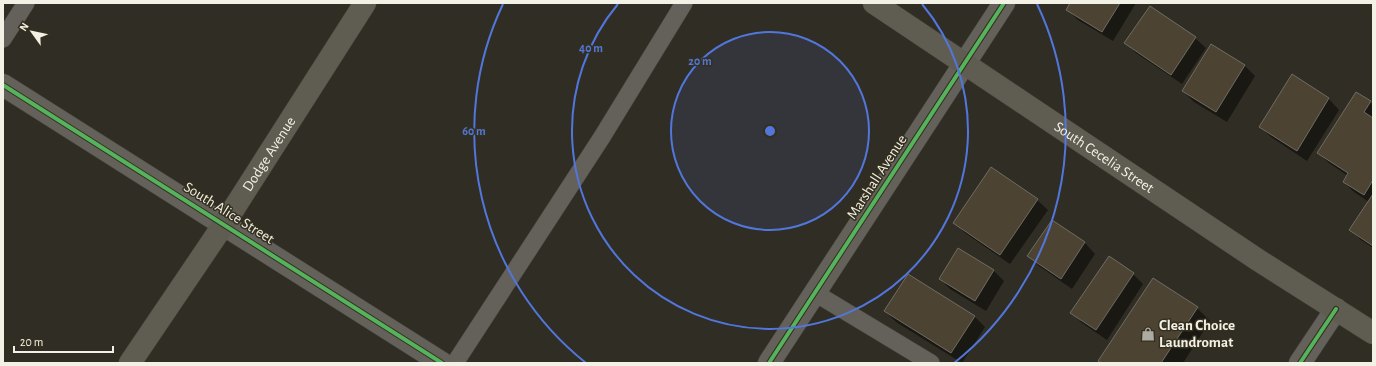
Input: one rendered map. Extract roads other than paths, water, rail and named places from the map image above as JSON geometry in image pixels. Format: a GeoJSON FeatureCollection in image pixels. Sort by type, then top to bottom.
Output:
{"type":"FeatureCollection","features":[{"type":"Feature","properties":{"kind":"main road","name":"Dodge Avenue"},"geometry":{"type":"LineString","coordinates":[[130,363],[224,224],[365,3]]}},
{"type":"Feature","properties":{"kind":"main road","name":"South Cecelia Street"},"geometry":{"type":"LineString","coordinates":[[874,3],[1258,260],[1373,333]]}},
{"type":"Feature","properties":{"kind":"street","name":"Marshall Avenue"},"geometry":{"type":"LineString","coordinates":[[769,363],[1004,3]]}},
{"type":"Feature","properties":{"kind":"street","name":"South Alice Street"},"geometry":{"type":"LineString","coordinates":[[3,85],[442,363]]}},
{"type":"Feature","properties":{"kind":"street"},"geometry":{"type":"LineString","coordinates":[[1300,363],[1336,309]]}},
{"type":"Feature","properties":{"kind":"lane"},"geometry":{"type":"LineString","coordinates":[[3,39],[26,3]]}},
{"type":"Feature","properties":{"kind":"lane"},"geometry":{"type":"LineString","coordinates":[[456,363],[602,137],[684,3]]}},
{"type":"Feature","properties":{"kind":"lane"},"geometry":{"type":"LineString","coordinates":[[815,293],[931,363]]}},
{"type":"Feature","properties":{"kind":"place","name":"Clean Choice Laundromat"},"geometry":{"type":"Point","coordinates":[1148,334]}}]}
